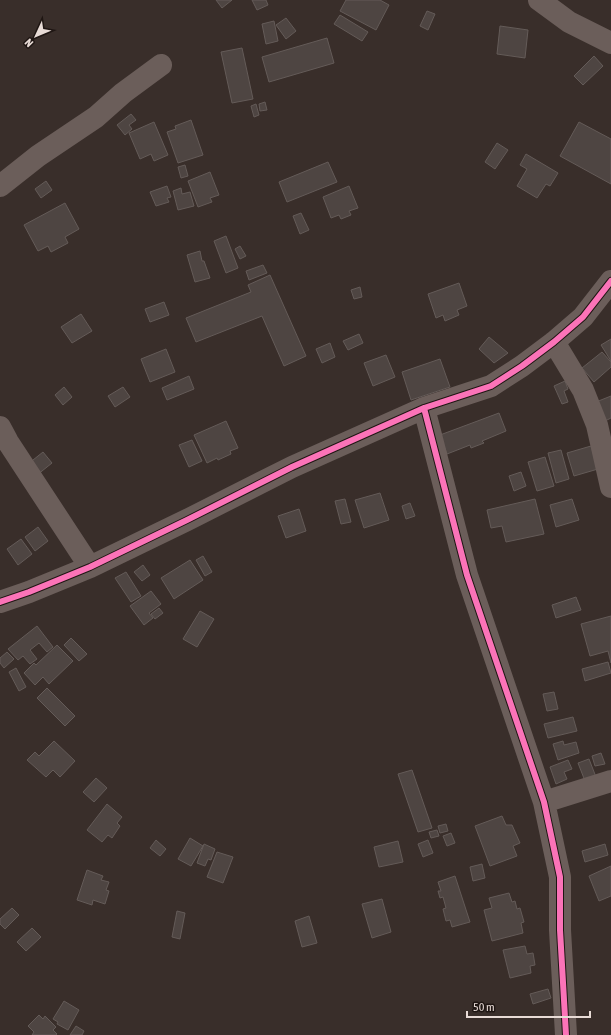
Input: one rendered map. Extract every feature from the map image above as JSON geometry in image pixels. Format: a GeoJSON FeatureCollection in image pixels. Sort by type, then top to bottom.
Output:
{"type":"FeatureCollection","features":[{"type":"Feature","properties":{"kind":"street"},"geometry":{"type":"LineString","coordinates":[[539,0],[569,22],[611,43]]}},
{"type":"Feature","properties":{"kind":"street"},"geometry":{"type":"LineString","coordinates":[[0,186],[38,156],[96,117],[123,93],[161,66]]}},
{"type":"Feature","properties":{"kind":"street"},"geometry":{"type":"LineString","coordinates":[[0,602],[90,567],[292,467],[424,408],[491,386],[522,366],[554,342],[583,317],[611,281]]}},
{"type":"Feature","properties":{"kind":"street"},"geometry":{"type":"LineString","coordinates":[[554,342],[583,390],[597,425],[611,487]]}},
{"type":"Feature","properties":{"kind":"street"},"geometry":{"type":"LineString","coordinates":[[424,408],[468,575],[544,802],[560,877],[560,930],[566,1035]]}},
{"type":"Feature","properties":{"kind":"street"},"geometry":{"type":"LineString","coordinates":[[0,427],[8,442],[90,567]]}},
{"type":"Feature","properties":{"kind":"street"},"geometry":{"type":"LineString","coordinates":[[544,802],[611,781]]}},
{"type":"Feature","properties":{"kind":"building"},"geometry":{"type":"Polygon","coordinates":[[[216,0],[232,0],[222,8],[216,0]]]}},
{"type":"Feature","properties":{"kind":"building"},"geometry":{"type":"Polygon","coordinates":[[[252,0],[266,0],[268,5],[257,10],[252,0]]]}},
{"type":"Feature","properties":{"kind":"building"},"geometry":{"type":"Polygon","coordinates":[[[346,0],[380,0],[389,5],[376,30],[340,11],[346,0]]]}},
{"type":"Feature","properties":{"kind":"building"},"geometry":{"type":"Polygon","coordinates":[[[427,11],[435,14],[428,30],[420,26],[427,11]]]}},
{"type":"Feature","properties":{"kind":"building"},"geometry":{"type":"Polygon","coordinates":[[[340,15],[368,32],[362,41],[334,24],[340,15]]]}},
{"type":"Feature","properties":{"kind":"building"},"geometry":{"type":"Polygon","coordinates":[[[286,18],[296,31],[286,39],[276,25],[286,18]]]}},
{"type":"Feature","properties":{"kind":"building"},"geometry":{"type":"Polygon","coordinates":[[[274,21],[278,41],[266,44],[262,24],[274,21]]]}},
{"type":"Feature","properties":{"kind":"building"},"geometry":{"type":"Polygon","coordinates":[[[500,26],[528,30],[525,58],[497,54],[500,26]]]}},
{"type":"Feature","properties":{"kind":"building"},"geometry":{"type":"Polygon","coordinates":[[[327,38],[334,63],[269,82],[262,57],[327,38]]]}},
{"type":"Feature","properties":{"kind":"building"},"geometry":{"type":"Polygon","coordinates":[[[242,48],[253,99],[232,103],[221,52],[242,48]]]}},
{"type":"Feature","properties":{"kind":"building"},"geometry":{"type":"Polygon","coordinates":[[[594,56],[603,66],[583,85],[574,76],[594,56]]]}},
{"type":"Feature","properties":{"kind":"building"},"geometry":{"type":"Polygon","coordinates":[[[265,102],[267,110],[260,111],[259,104],[265,102]]]}},
{"type":"Feature","properties":{"kind":"building"},"geometry":{"type":"Polygon","coordinates":[[[256,104],[259,115],[254,117],[251,106],[256,104]]]}},
{"type":"Feature","properties":{"kind":"building"},"geometry":{"type":"Polygon","coordinates":[[[131,114],[136,120],[129,125],[132,129],[125,135],[117,125],[131,114]]]}},
{"type":"Feature","properties":{"kind":"building"},"geometry":{"type":"Polygon","coordinates":[[[191,120],[203,155],[178,163],[167,132],[176,129],[175,126],[191,120]]]}},
{"type":"Feature","properties":{"kind":"building"},"geometry":{"type":"Polygon","coordinates":[[[154,122],[168,155],[154,161],[151,154],[140,159],[129,133],[154,122]]]}},
{"type":"Feature","properties":{"kind":"building"},"geometry":{"type":"Polygon","coordinates":[[[579,122],[611,139],[611,184],[560,156],[579,122]]]}},
{"type":"Feature","properties":{"kind":"building"},"geometry":{"type":"Polygon","coordinates":[[[497,143],[508,150],[495,169],[485,162],[497,143]]]}},
{"type":"Feature","properties":{"kind":"building"},"geometry":{"type":"Polygon","coordinates":[[[526,154],[558,173],[550,186],[546,184],[537,198],[517,186],[527,169],[520,165],[526,154]]]}},
{"type":"Feature","properties":{"kind":"building"},"geometry":{"type":"Polygon","coordinates":[[[328,162],[337,182],[287,202],[279,182],[328,162]]]}},
{"type":"Feature","properties":{"kind":"building"},"geometry":{"type":"Polygon","coordinates":[[[185,165],[188,176],[181,178],[178,167],[185,165]]]}},
{"type":"Feature","properties":{"kind":"building"},"geometry":{"type":"Polygon","coordinates":[[[210,172],[219,195],[210,198],[212,202],[198,207],[188,181],[210,172]]]}},
{"type":"Feature","properties":{"kind":"building"},"geometry":{"type":"Polygon","coordinates":[[[46,181],[52,190],[41,198],[35,189],[46,181]]]}},
{"type":"Feature","properties":{"kind":"building"},"geometry":{"type":"Polygon","coordinates":[[[167,186],[171,197],[167,198],[169,202],[156,206],[150,192],[167,186]]]}},
{"type":"Feature","properties":{"kind":"building"},"geometry":{"type":"Polygon","coordinates":[[[349,186],[358,208],[349,211],[351,215],[341,219],[339,215],[331,218],[323,197],[349,186]]]}},
{"type":"Feature","properties":{"kind":"building"},"geometry":{"type":"Polygon","coordinates":[[[181,188],[182,194],[190,192],[194,206],[178,210],[173,191],[181,188]]]}},
{"type":"Feature","properties":{"kind":"building"},"geometry":{"type":"Polygon","coordinates":[[[65,203],[79,229],[65,237],[68,243],[51,252],[48,246],[38,251],[24,225],[65,203]]]}},
{"type":"Feature","properties":{"kind":"building"},"geometry":{"type":"Polygon","coordinates":[[[301,213],[309,230],[300,234],[293,216],[301,213]]]}},
{"type":"Feature","properties":{"kind":"building"},"geometry":{"type":"Polygon","coordinates":[[[226,236],[238,268],[226,273],[214,241],[226,236]]]}},
{"type":"Feature","properties":{"kind":"building"},"geometry":{"type":"Polygon","coordinates":[[[240,246],[246,256],[240,259],[235,249],[240,246]]]}},
{"type":"Feature","properties":{"kind":"building"},"geometry":{"type":"Polygon","coordinates":[[[200,251],[202,261],[204,261],[210,278],[195,282],[187,255],[200,251]]]}},
{"type":"Feature","properties":{"kind":"building"},"geometry":{"type":"Polygon","coordinates":[[[263,265],[267,273],[249,280],[246,271],[263,265]]]}},
{"type":"Feature","properties":{"kind":"building"},"geometry":{"type":"Polygon","coordinates":[[[270,275],[306,356],[284,366],[262,316],[196,342],[186,318],[251,292],[248,285],[270,275]]]}},
{"type":"Feature","properties":{"kind":"building"},"geometry":{"type":"Polygon","coordinates":[[[459,283],[467,306],[457,310],[459,315],[445,321],[443,315],[436,318],[428,294],[459,283]]]}},
{"type":"Feature","properties":{"kind":"building"},"geometry":{"type":"Polygon","coordinates":[[[360,287],[362,297],[354,299],[351,290],[360,287]]]}},
{"type":"Feature","properties":{"kind":"building"},"geometry":{"type":"Polygon","coordinates":[[[164,302],[169,315],[150,322],[145,309],[164,302]]]}},
{"type":"Feature","properties":{"kind":"building"},"geometry":{"type":"Polygon","coordinates":[[[81,314],[92,331],[72,343],[61,327],[81,314]]]}},
{"type":"Feature","properties":{"kind":"building"},"geometry":{"type":"Polygon","coordinates":[[[359,334],[363,343],[348,350],[343,341],[359,334]]]}},
{"type":"Feature","properties":{"kind":"building"},"geometry":{"type":"Polygon","coordinates":[[[489,337],[508,353],[494,363],[479,349],[489,337]]]}},
{"type":"Feature","properties":{"kind":"building"},"geometry":{"type":"Polygon","coordinates":[[[611,339],[611,361],[601,345],[611,339]]]}},
{"type":"Feature","properties":{"kind":"building"},"geometry":{"type":"Polygon","coordinates":[[[330,343],[335,357],[322,363],[316,349],[330,343]]]}},
{"type":"Feature","properties":{"kind":"building"},"geometry":{"type":"Polygon","coordinates":[[[166,349],[175,372],[150,382],[141,359],[166,349]]]}},
{"type":"Feature","properties":{"kind":"building"},"geometry":{"type":"Polygon","coordinates":[[[602,352],[611,362],[611,367],[594,382],[582,368],[602,352]]]}},
{"type":"Feature","properties":{"kind":"building"},"geometry":{"type":"Polygon","coordinates":[[[386,355],[395,377],[373,386],[364,363],[386,355]]]}},
{"type":"Feature","properties":{"kind":"building"},"geometry":{"type":"Polygon","coordinates":[[[440,359],[450,387],[411,400],[402,372],[440,359]]]}},
{"type":"Feature","properties":{"kind":"building"},"geometry":{"type":"Polygon","coordinates":[[[189,376],[194,389],[167,400],[162,388],[189,376]]]}},
{"type":"Feature","properties":{"kind":"building"},"geometry":{"type":"Polygon","coordinates":[[[565,381],[568,389],[564,391],[568,402],[562,404],[554,386],[565,381]]]}},
{"type":"Feature","properties":{"kind":"building"},"geometry":{"type":"Polygon","coordinates":[[[64,387],[72,397],[63,405],[55,395],[64,387]]]}},
{"type":"Feature","properties":{"kind":"building"},"geometry":{"type":"Polygon","coordinates":[[[123,387],[130,397],[115,407],[108,396],[123,387]]]}},
{"type":"Feature","properties":{"kind":"building"},"geometry":{"type":"Polygon","coordinates":[[[611,396],[611,418],[605,421],[596,402],[611,396]]]}},
{"type":"Feature","properties":{"kind":"building"},"geometry":{"type":"Polygon","coordinates":[[[499,413],[506,431],[482,441],[484,443],[471,448],[470,445],[447,454],[440,435],[499,413]]]}},
{"type":"Feature","properties":{"kind":"building"},"geometry":{"type":"Polygon","coordinates":[[[226,421],[238,448],[230,451],[231,454],[207,463],[194,435],[226,421]]]}},
{"type":"Feature","properties":{"kind":"building"},"geometry":{"type":"Polygon","coordinates":[[[192,440],[202,461],[189,467],[179,445],[192,440]]]}},
{"type":"Feature","properties":{"kind":"building"},"geometry":{"type":"Polygon","coordinates":[[[591,446],[598,469],[574,476],[567,453],[591,446]]]}},
{"type":"Feature","properties":{"kind":"building"},"geometry":{"type":"Polygon","coordinates":[[[561,450],[569,479],[556,483],[548,453],[561,450]]]}},
{"type":"Feature","properties":{"kind":"building"},"geometry":{"type":"Polygon","coordinates":[[[43,452],[52,463],[37,475],[28,464],[43,452]]]}},
{"type":"Feature","properties":{"kind":"building"},"geometry":{"type":"Polygon","coordinates":[[[545,457],[554,486],[537,491],[528,462],[545,457]]]}},
{"type":"Feature","properties":{"kind":"building"},"geometry":{"type":"Polygon","coordinates":[[[521,472],[526,486],[514,491],[509,476],[521,472]]]}},
{"type":"Feature","properties":{"kind":"building"},"geometry":{"type":"Polygon","coordinates":[[[380,493],[389,520],[364,528],[355,500],[380,493]]]}},
{"type":"Feature","properties":{"kind":"building"},"geometry":{"type":"Polygon","coordinates":[[[345,499],[351,522],[341,524],[335,501],[345,499]]]}},
{"type":"Feature","properties":{"kind":"building"},"geometry":{"type":"Polygon","coordinates":[[[535,499],[544,534],[506,542],[502,526],[491,528],[487,510],[535,499]]]}},
{"type":"Feature","properties":{"kind":"building"},"geometry":{"type":"Polygon","coordinates":[[[572,499],[579,520],[556,527],[550,505],[572,499]]]}},
{"type":"Feature","properties":{"kind":"building"},"geometry":{"type":"Polygon","coordinates":[[[410,503],[415,516],[406,519],[402,506],[410,503]]]}},
{"type":"Feature","properties":{"kind":"building"},"geometry":{"type":"Polygon","coordinates":[[[299,509],[306,531],[286,538],[278,516],[299,509]]]}},
{"type":"Feature","properties":{"kind":"building"},"geometry":{"type":"Polygon","coordinates":[[[38,527],[48,541],[35,551],[25,537],[38,527]]]}},
{"type":"Feature","properties":{"kind":"building"},"geometry":{"type":"Polygon","coordinates":[[[21,539],[32,554],[18,565],[7,549],[21,539]]]}},
{"type":"Feature","properties":{"kind":"building"},"geometry":{"type":"Polygon","coordinates":[[[203,556],[212,572],[205,576],[196,560],[203,556]]]}},
{"type":"Feature","properties":{"kind":"building"},"geometry":{"type":"Polygon","coordinates":[[[190,560],[203,580],[174,599],[161,578],[190,560]]]}},
{"type":"Feature","properties":{"kind":"building"},"geometry":{"type":"Polygon","coordinates":[[[143,565],[150,575],[142,581],[134,572],[143,565]]]}},
{"type":"Feature","properties":{"kind":"building"},"geometry":{"type":"Polygon","coordinates":[[[126,572],[141,596],[131,602],[115,578],[126,572]]]}},
{"type":"Feature","properties":{"kind":"building"},"geometry":{"type":"Polygon","coordinates":[[[151,591],[161,604],[149,613],[153,618],[144,625],[130,606],[151,591]]]}},
{"type":"Feature","properties":{"kind":"building"},"geometry":{"type":"Polygon","coordinates":[[[576,597],[581,610],[556,618],[552,605],[576,597]]]}},
{"type":"Feature","properties":{"kind":"building"},"geometry":{"type":"Polygon","coordinates":[[[159,608],[163,613],[155,619],[151,614],[159,608]]]}},
{"type":"Feature","properties":{"kind":"building"},"geometry":{"type":"Polygon","coordinates":[[[200,611],[214,619],[197,647],[183,639],[200,611]]]}},
{"type":"Feature","properties":{"kind":"building"},"geometry":{"type":"Polygon","coordinates":[[[611,616],[611,663],[608,651],[590,656],[581,624],[611,616]]]}},
{"type":"Feature","properties":{"kind":"building"},"geometry":{"type":"Polygon","coordinates":[[[37,626],[53,647],[47,652],[39,643],[30,650],[37,659],[30,664],[23,656],[18,660],[8,649],[37,626]]]}},
{"type":"Feature","properties":{"kind":"building"},"geometry":{"type":"Polygon","coordinates":[[[71,638],[87,654],[79,661],[64,645],[71,638]]]}},
{"type":"Feature","properties":{"kind":"building"},"geometry":{"type":"Polygon","coordinates":[[[57,645],[73,661],[49,684],[43,677],[35,685],[24,673],[34,663],[36,665],[57,645]]]}},
{"type":"Feature","properties":{"kind":"building"},"geometry":{"type":"Polygon","coordinates":[[[7,652],[14,659],[4,668],[0,663],[0,658],[7,652]]]}},
{"type":"Feature","properties":{"kind":"building"},"geometry":{"type":"Polygon","coordinates":[[[608,662],[611,673],[585,681],[582,669],[608,662]]]}},
{"type":"Feature","properties":{"kind":"building"},"geometry":{"type":"Polygon","coordinates":[[[16,668],[26,687],[19,691],[9,672],[16,668]]]}},
{"type":"Feature","properties":{"kind":"building"},"geometry":{"type":"Polygon","coordinates":[[[47,688],[75,716],[65,726],[37,698],[47,688]]]}},
{"type":"Feature","properties":{"kind":"building"},"geometry":{"type":"Polygon","coordinates":[[[554,692],[558,709],[547,711],[543,694],[554,692]]]}},
{"type":"Feature","properties":{"kind":"building"},"geometry":{"type":"Polygon","coordinates":[[[573,717],[577,731],[548,738],[544,724],[573,717]]]}},
{"type":"Feature","properties":{"kind":"building"},"geometry":{"type":"Polygon","coordinates":[[[54,741],[75,761],[60,777],[53,770],[46,777],[27,760],[35,752],[39,756],[54,741]]]}},
{"type":"Feature","properties":{"kind":"building"},"geometry":{"type":"Polygon","coordinates":[[[563,741],[564,745],[576,742],[579,753],[558,760],[553,744],[563,741]]]}},
{"type":"Feature","properties":{"kind":"building"},"geometry":{"type":"Polygon","coordinates":[[[601,753],[605,764],[595,766],[592,756],[601,753]]]}},
{"type":"Feature","properties":{"kind":"building"},"geometry":{"type":"Polygon","coordinates":[[[589,759],[596,777],[585,781],[578,763],[589,759]]]}},
{"type":"Feature","properties":{"kind":"building"},"geometry":{"type":"Polygon","coordinates":[[[568,760],[572,769],[564,772],[567,779],[556,784],[550,767],[568,760]]]}},
{"type":"Feature","properties":{"kind":"building"},"geometry":{"type":"Polygon","coordinates":[[[412,770],[432,828],[418,832],[398,774],[412,770]]]}},
{"type":"Feature","properties":{"kind":"building"},"geometry":{"type":"Polygon","coordinates":[[[96,778],[107,788],[94,802],[83,792],[96,778]]]}},
{"type":"Feature","properties":{"kind":"building"},"geometry":{"type":"Polygon","coordinates":[[[107,804],[122,817],[117,823],[120,826],[112,838],[108,835],[102,842],[87,830],[107,804]]]}},
{"type":"Feature","properties":{"kind":"building"},"geometry":{"type":"Polygon","coordinates":[[[502,816],[506,825],[512,825],[520,843],[513,846],[517,856],[490,866],[475,826],[502,816]]]}},
{"type":"Feature","properties":{"kind":"building"},"geometry":{"type":"Polygon","coordinates":[[[446,824],[448,831],[440,833],[438,826],[446,824]]]}},
{"type":"Feature","properties":{"kind":"building"},"geometry":{"type":"Polygon","coordinates":[[[437,830],[439,836],[431,838],[429,832],[437,830]]]}},
{"type":"Feature","properties":{"kind":"building"},"geometry":{"type":"Polygon","coordinates":[[[451,833],[455,843],[447,846],[443,836],[451,833]]]}},
{"type":"Feature","properties":{"kind":"building"},"geometry":{"type":"Polygon","coordinates":[[[190,838],[203,846],[191,866],[178,859],[190,838]]]}},
{"type":"Feature","properties":{"kind":"building"},"geometry":{"type":"Polygon","coordinates":[[[156,840],[166,849],[160,856],[150,848],[156,840]]]}},
{"type":"Feature","properties":{"kind":"building"},"geometry":{"type":"Polygon","coordinates":[[[428,840],[433,853],[423,857],[418,844],[428,840]]]}},
{"type":"Feature","properties":{"kind":"building"},"geometry":{"type":"Polygon","coordinates":[[[398,841],[403,862],[379,867],[374,847],[398,841]]]}},
{"type":"Feature","properties":{"kind":"building"},"geometry":{"type":"Polygon","coordinates":[[[204,844],[215,849],[211,860],[208,859],[205,866],[197,863],[204,844]]]}},
{"type":"Feature","properties":{"kind":"building"},"geometry":{"type":"Polygon","coordinates":[[[605,844],[608,855],[585,862],[582,851],[605,844]]]}},
{"type":"Feature","properties":{"kind":"building"},"geometry":{"type":"Polygon","coordinates":[[[217,852],[233,857],[223,883],[207,877],[217,852]]]}},
{"type":"Feature","properties":{"kind":"building"},"geometry":{"type":"Polygon","coordinates":[[[482,864],[485,878],[473,881],[470,867],[482,864]]]}},
{"type":"Feature","properties":{"kind":"building"},"geometry":{"type":"Polygon","coordinates":[[[611,866],[611,896],[599,901],[589,876],[611,866]]]}},
{"type":"Feature","properties":{"kind":"building"},"geometry":{"type":"Polygon","coordinates":[[[87,870],[103,876],[101,880],[109,882],[106,890],[109,891],[105,904],[93,900],[92,905],[77,900],[87,870]]]}},
{"type":"Feature","properties":{"kind":"building"},"geometry":{"type":"Polygon","coordinates":[[[455,876],[470,922],[452,927],[450,920],[446,921],[443,909],[446,908],[443,897],[440,898],[438,891],[441,891],[438,882],[455,876]]]}},
{"type":"Feature","properties":{"kind":"building"},"geometry":{"type":"Polygon","coordinates":[[[509,893],[512,902],[515,901],[517,909],[520,908],[524,922],[521,923],[523,933],[492,941],[484,910],[492,908],[489,898],[509,893]]]}},
{"type":"Feature","properties":{"kind":"building"},"geometry":{"type":"Polygon","coordinates":[[[382,899],[391,932],[372,938],[362,904],[382,899]]]}},
{"type":"Feature","properties":{"kind":"building"},"geometry":{"type":"Polygon","coordinates":[[[12,908],[19,915],[5,929],[0,924],[0,919],[12,908]]]}},
{"type":"Feature","properties":{"kind":"building"},"geometry":{"type":"Polygon","coordinates":[[[177,911],[185,913],[180,939],[172,937],[177,911]]]}},
{"type":"Feature","properties":{"kind":"building"},"geometry":{"type":"Polygon","coordinates":[[[309,916],[317,943],[302,947],[295,921],[309,916]]]}},
{"type":"Feature","properties":{"kind":"building"},"geometry":{"type":"Polygon","coordinates":[[[32,928],[41,937],[26,951],[17,942],[32,928]]]}},
{"type":"Feature","properties":{"kind":"building"},"geometry":{"type":"Polygon","coordinates":[[[525,946],[527,954],[533,953],[535,965],[530,966],[531,973],[510,978],[503,950],[525,946]]]}},
{"type":"Feature","properties":{"kind":"building"},"geometry":{"type":"Polygon","coordinates":[[[548,989],[551,998],[533,1004],[530,994],[548,989]]]}},
{"type":"Feature","properties":{"kind":"building"},"geometry":{"type":"Polygon","coordinates":[[[64,1001],[79,1010],[68,1030],[57,1024],[58,1022],[53,1019],[64,1001]]]}},
{"type":"Feature","properties":{"kind":"building"},"geometry":{"type":"Polygon","coordinates":[[[39,1015],[43,1019],[45,1016],[56,1027],[53,1030],[57,1034],[56,1035],[32,1035],[34,1032],[28,1026],[39,1015]]]}},
{"type":"Feature","properties":{"kind":"building"},"geometry":{"type":"Polygon","coordinates":[[[76,1026],[84,1031],[82,1035],[70,1035],[76,1026]]]}},
{"type":"Feature","properties":{"kind":"cycle path"},"geometry":{"type":"LineString","coordinates":[[0,602],[90,567],[292,467],[424,408],[491,386],[522,366],[554,342],[583,317],[611,281]]}},
{"type":"Feature","properties":{"kind":"cycle path"},"geometry":{"type":"LineString","coordinates":[[424,408],[467,575],[544,802],[560,877],[560,930],[566,1035]]}}]}
